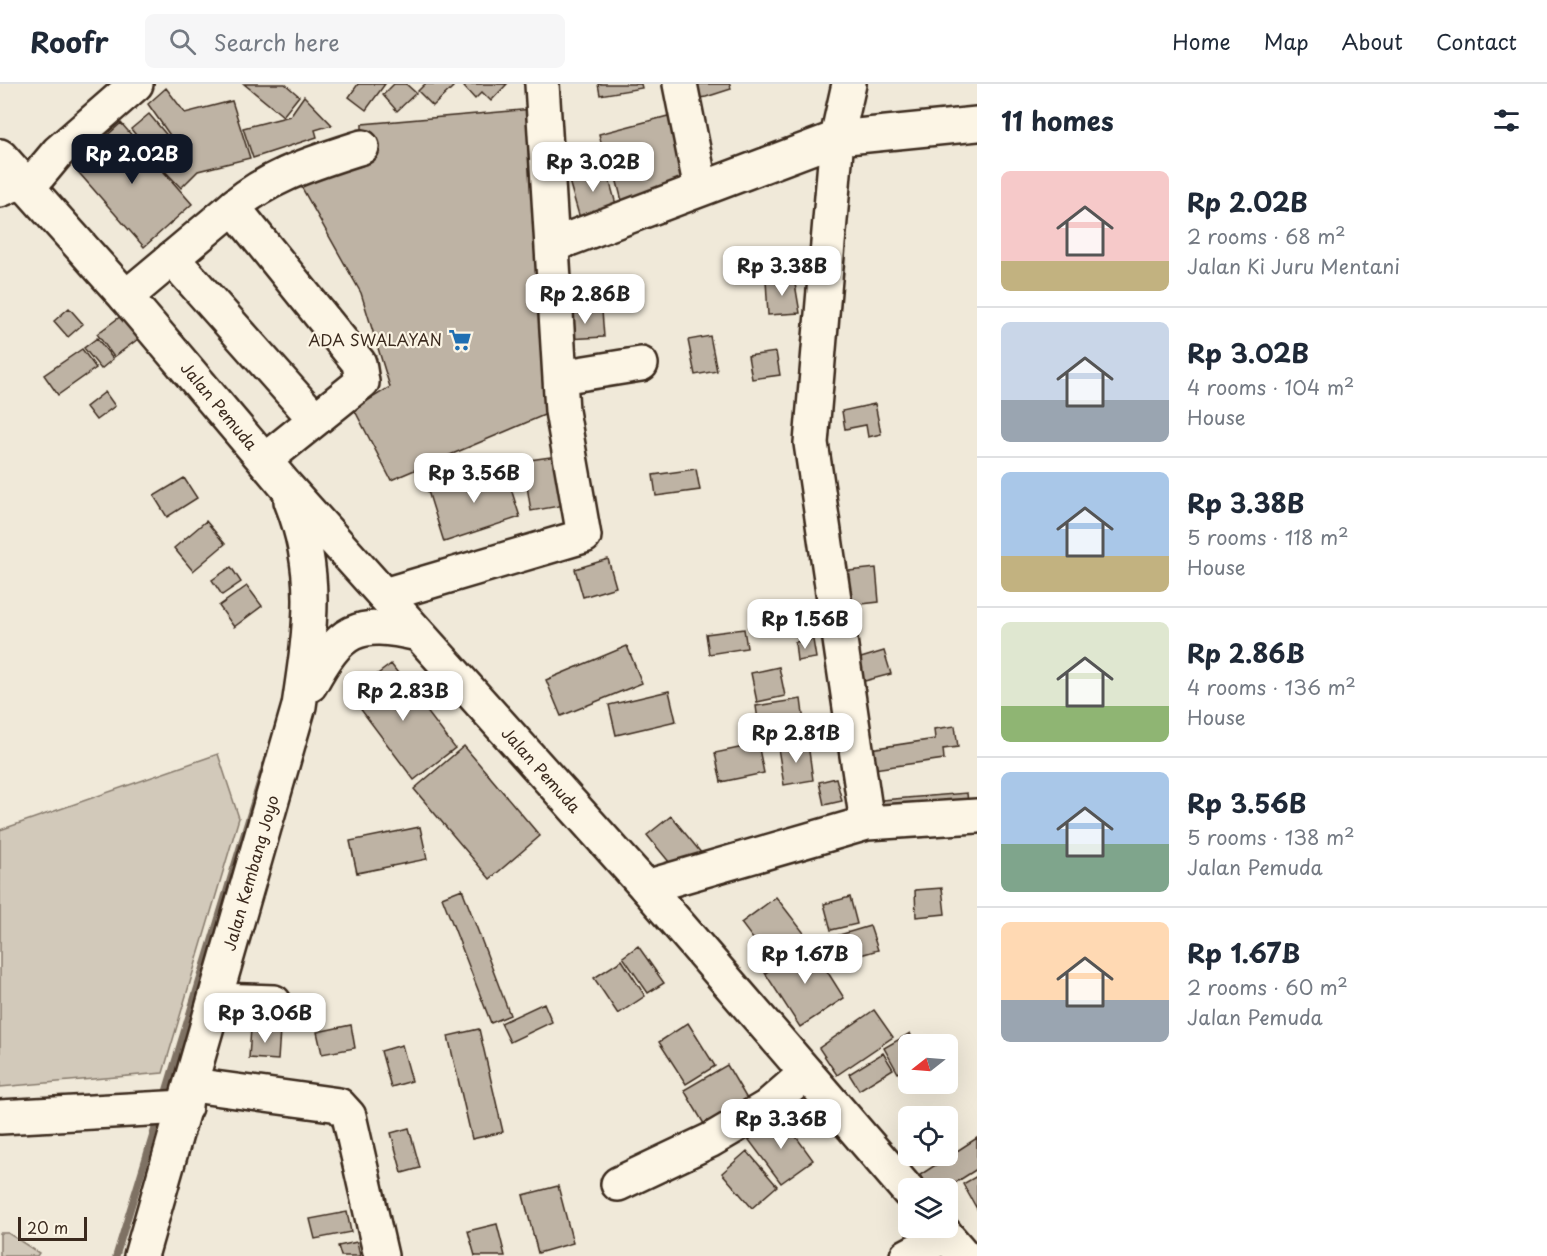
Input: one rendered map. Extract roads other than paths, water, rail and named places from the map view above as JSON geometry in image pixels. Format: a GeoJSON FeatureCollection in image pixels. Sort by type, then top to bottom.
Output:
{"type":"FeatureCollection","features":[{"type":"Feature","properties":{"kind":"street"},"geometry":{"type":"LineString","coordinates":[[17,186],[136,84]]}},
{"type":"Feature","properties":{"kind":"street"},"geometry":{"type":"LineString","coordinates":[[384,595],[584,536],[565,433],[542,84]]}},
{"type":"Feature","properties":{"kind":"street"},"geometry":{"type":"LineString","coordinates":[[680,84],[701,189]]}},
{"type":"Feature","properties":{"kind":"street"},"geometry":{"type":"LineString","coordinates":[[849,84],[837,138],[811,443],[867,823]]}},
{"type":"Feature","properties":{"kind":"street"},"geometry":{"type":"LineString","coordinates":[[553,245],[837,138],[977,124]]}},
{"type":"Feature","properties":{"kind":"street"},"geometry":{"type":"LineString","coordinates":[[126,297],[241,200],[289,171],[362,147]]}},
{"type":"Feature","properties":{"kind":"street","name":"Jalan Pemuda"},"geometry":{"type":"LineString","coordinates":[[0,156],[17,186],[126,297],[285,485],[646,886],[898,1179]]}},
{"type":"Feature","properties":{"kind":"street"},"geometry":{"type":"LineString","coordinates":[[225,214],[238,213],[359,363],[362,382],[265,459]]}},
{"type":"Feature","properties":{"kind":"street"},"geometry":{"type":"LineString","coordinates":[[172,258],[315,419]]}},
{"type":"Feature","properties":{"kind":"street"},"geometry":{"type":"LineString","coordinates":[[560,377],[641,364]]}},
{"type":"Feature","properties":{"kind":"street","name":"Jalan Kembang Joyo"},"geometry":{"type":"LineString","coordinates":[[141,1256],[175,1102],[215,1000],[299,706],[309,645],[312,593],[308,556],[301,527],[285,485]]}},
{"type":"Feature","properties":{"kind":"street"},"geometry":{"type":"LineString","coordinates":[[299,706],[326,655],[340,639],[374,627],[418,634]]}},
{"type":"Feature","properties":{"kind":"street"},"geometry":{"type":"LineString","coordinates":[[646,886],[867,823],[977,816]]}},
{"type":"Feature","properties":{"kind":"street"},"geometry":{"type":"LineString","coordinates":[[215,1000],[274,1002]]}},
{"type":"Feature","properties":{"kind":"street"},"geometry":{"type":"LineString","coordinates":[[618,1184],[711,1140],[767,1107],[806,1073]]}},
{"type":"Feature","properties":{"kind":"street"},"geometry":{"type":"LineString","coordinates":[[0,1117],[175,1102],[339,1105],[349,1116],[381,1256]]}},
{"type":"Feature","properties":{"kind":"street"},"geometry":{"type":"LineString","coordinates":[[907,1256],[950,1239]]}},
{"type":"Feature","properties":{"kind":"waterway"},"geometry":{"type":"LineString","coordinates":[[164,1098],[265,765]]}},
{"type":"Feature","properties":{"kind":"waterway"},"geometry":{"type":"LineString","coordinates":[[116,1256],[158,1118]]}},
{"type":"Feature","properties":{"kind":"place","name":"ADA SWALAYAN"},"geometry":{"type":"Point","coordinates":[460,340]}}]}
